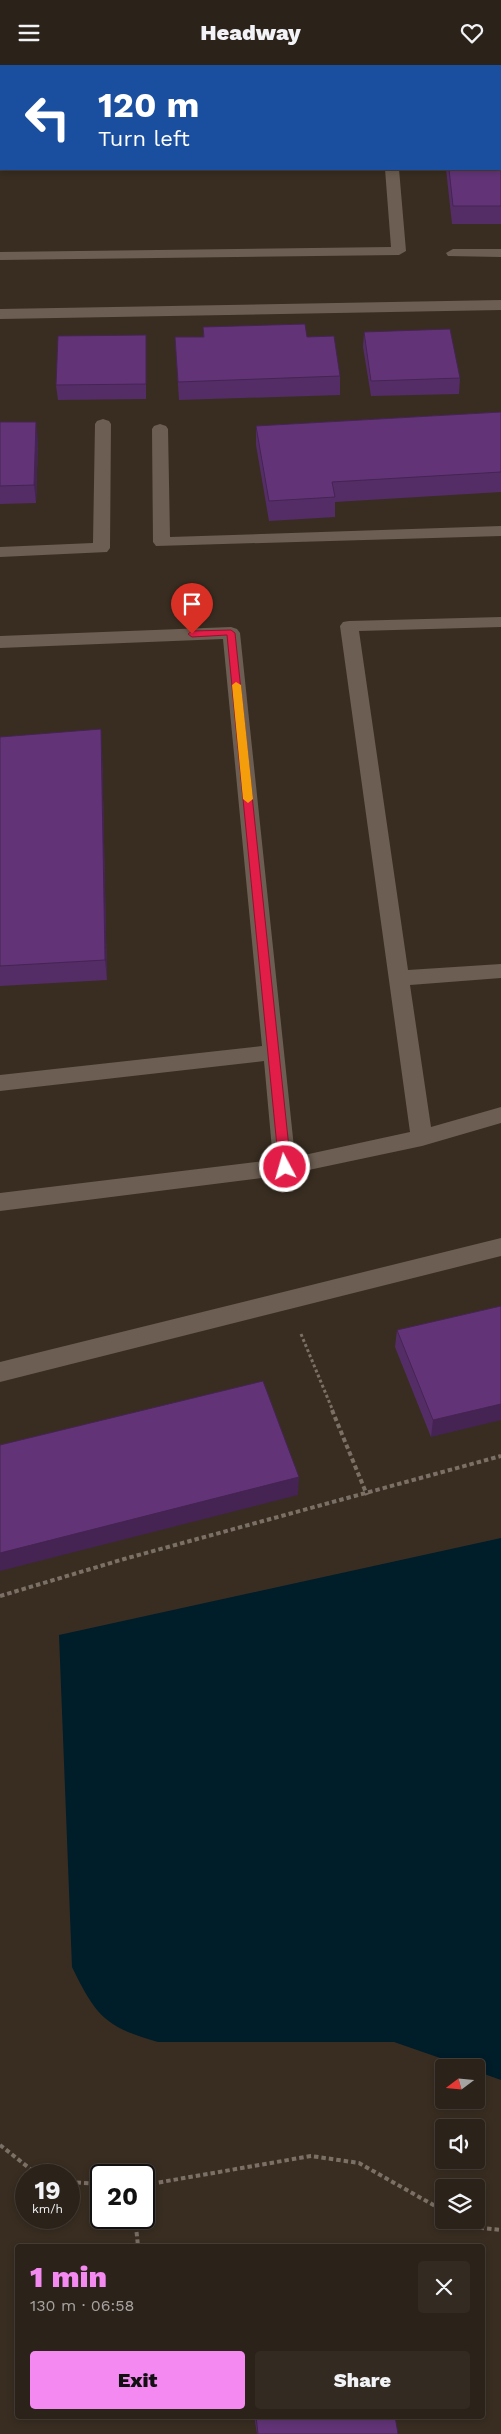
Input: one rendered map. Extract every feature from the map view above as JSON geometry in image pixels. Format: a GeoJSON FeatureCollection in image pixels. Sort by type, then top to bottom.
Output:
{"type":"FeatureCollection","features":[{"type":"Feature","properties":{"kind":"lane"},"geometry":{"type":"LineString","coordinates":[[0,256],[399,251],[392,170]]}},
{"type":"Feature","properties":{"kind":"lane"},"geometry":{"type":"LineString","coordinates":[[453,253],[501,253]]}},
{"type":"Feature","properties":{"kind":"lane"},"geometry":{"type":"LineString","coordinates":[[0,314],[501,305]]}},
{"type":"Feature","properties":{"kind":"lane"},"geometry":{"type":"LineString","coordinates":[[0,552],[101,548],[103,424]]}},
{"type":"Feature","properties":{"kind":"lane"},"geometry":{"type":"LineString","coordinates":[[160,429],[162,542],[501,531]]}},
{"type":"Feature","properties":{"kind":"lane"},"geometry":{"type":"LineString","coordinates":[[422,1138],[349,626],[501,622]]}},
{"type":"Feature","properties":{"kind":"lane"},"geometry":{"type":"LineString","coordinates":[[0,642],[231,633],[285,1167]]}},
{"type":"Feature","properties":{"kind":"lane"},"geometry":{"type":"LineString","coordinates":[[399,978],[501,971]]}},
{"type":"Feature","properties":{"kind":"lane"},"geometry":{"type":"LineString","coordinates":[[0,1083],[273,1052]]}},
{"type":"Feature","properties":{"kind":"lane"},"geometry":{"type":"LineString","coordinates":[[0,1202],[285,1167],[422,1138],[501,1115]]}},
{"type":"Feature","properties":{"kind":"lane"},"geometry":{"type":"LineString","coordinates":[[0,1373],[501,1247]]}},
{"type":"Feature","properties":{"kind":"path"},"geometry":{"type":"LineString","coordinates":[[287,1300],[367,1495]]}},
{"type":"Feature","properties":{"kind":"path"},"geometry":{"type":"LineString","coordinates":[[0,1596],[75,1572],[367,1495],[501,1456]]}},
{"type":"Feature","properties":{"kind":"path"},"geometry":{"type":"LineString","coordinates":[[0,2145],[24,2164]]}},
{"type":"Feature","properties":{"kind":"path"},"geometry":{"type":"LineString","coordinates":[[155,2183],[311,2156],[359,2163],[435,2206]]}},
{"type":"Feature","properties":{"kind":"path"},"geometry":{"type":"LineString","coordinates":[[485,2228],[501,2230]]}},
{"type":"Feature","properties":{"kind":"path"},"geometry":{"type":"LineString","coordinates":[[136,2229],[138,2244]]}},
{"type":"Feature","properties":{"kind":"water"},"geometry":{"type":"Polygon","coordinates":[[[501,1538],[501,2080],[485,2074],[485,2059],[443,2059],[394,2042],[158,2042],[126,2031],[104,2017],[88,1997],[72,1967],[59,1635],[501,1538]]]}},
{"type":"Feature","properties":{"kind":"building"},"geometry":{"type":"Polygon","coordinates":[[[449,170],[501,170],[501,206],[453,206],[449,170]]]}},
{"type":"Feature","properties":{"kind":"building"},"geometry":{"type":"Polygon","coordinates":[[[305,324],[307,337],[334,336],[340,376],[178,382],[175,337],[204,337],[203,327],[305,324]]]}},
{"type":"Feature","properties":{"kind":"building"},"geometry":{"type":"Polygon","coordinates":[[[450,329],[460,378],[371,381],[364,332],[450,329]]]}},
{"type":"Feature","properties":{"kind":"building"},"geometry":{"type":"Polygon","coordinates":[[[146,335],[146,384],[56,385],[58,336],[146,335]]]}},
{"type":"Feature","properties":{"kind":"building"},"geometry":{"type":"Polygon","coordinates":[[[501,412],[501,472],[332,482],[335,497],[269,501],[256,426],[501,412]]]}},
{"type":"Feature","properties":{"kind":"building"},"geometry":{"type":"Polygon","coordinates":[[[0,422],[36,422],[34,485],[0,486],[0,422]]]}},
{"type":"Feature","properties":{"kind":"building"},"geometry":{"type":"Polygon","coordinates":[[[101,729],[105,960],[0,966],[0,737],[101,729]]]}},
{"type":"Feature","properties":{"kind":"building"},"geometry":{"type":"Polygon","coordinates":[[[501,1306],[501,1404],[433,1420],[397,1330],[501,1306]]]}},
{"type":"Feature","properties":{"kind":"building"},"geometry":{"type":"Polygon","coordinates":[[[263,1381],[299,1477],[0,1553],[0,1445],[263,1381]]]}},
{"type":"Feature","properties":{"kind":"building"},"geometry":{"type":"Polygon","coordinates":[[[256,2419],[396,2419],[398,2434],[258,2434],[256,2419]]]}},
{"type":"Feature","properties":{"kind":"slow traffic"},"geometry":{"type":"LineString","coordinates":[[236,685],[248,799]]}},
{"type":"Feature","properties":{"kind":"route"},"geometry":{"type":"LineString","coordinates":[[192,634],[231,633],[285,1167]]}}]}
